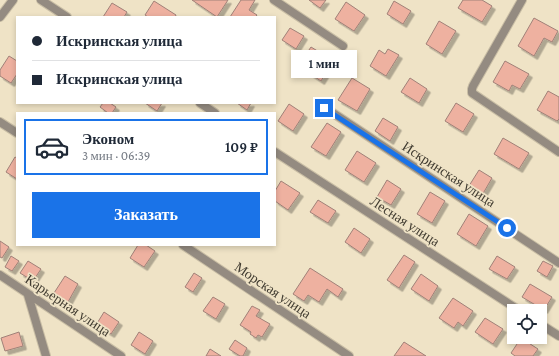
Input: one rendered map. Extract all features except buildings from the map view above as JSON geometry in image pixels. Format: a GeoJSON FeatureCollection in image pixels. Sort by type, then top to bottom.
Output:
{"type":"FeatureCollection","features":[{"type":"Feature","properties":{"kind":"street"},"geometry":{"type":"LineString","coordinates":[[41,0],[65,16]]}},
{"type":"Feature","properties":{"kind":"street"},"geometry":{"type":"LineString","coordinates":[[274,0],[343,46]]}},
{"type":"Feature","properties":{"kind":"street"},"geometry":{"type":"LineString","coordinates":[[522,0],[473,86],[472,93],[559,152]]}},
{"type":"Feature","properties":{"kind":"street"},"geometry":{"type":"LineString","coordinates":[[0,15],[10,1]]}},
{"type":"Feature","properties":{"kind":"street"},"geometry":{"type":"LineString","coordinates":[[202,104],[214,112]]}},
{"type":"Feature","properties":{"kind":"street","name":"Искринская улица"},"geometry":{"type":"LineString","coordinates":[[324,108],[559,263]]}},
{"type":"Feature","properties":{"kind":"street"},"geometry":{"type":"LineString","coordinates":[[0,122],[16,132]]}},
{"type":"Feature","properties":{"kind":"street","name":"Лесная улица"},"geometry":{"type":"LineString","coordinates":[[276,153],[509,304]]}},
{"type":"Feature","properties":{"kind":"street","name":"Морская улица"},"geometry":{"type":"LineString","coordinates":[[184,246],[349,356]]}},
{"type":"Feature","properties":{"kind":"street","name":"Карьерная улица"},"geometry":{"type":"LineString","coordinates":[[0,275],[121,356]]}},
{"type":"Feature","properties":{"kind":"street"},"geometry":{"type":"LineString","coordinates":[[28,295],[46,356]]}},
{"type":"Feature","properties":{"kind":"street"},"geometry":{"type":"LineString","coordinates":[[547,328],[559,336]]}},
{"type":"Feature","properties":{"kind":"route"},"geometry":{"type":"LineString","coordinates":[[324,108],[507,228]]}}]}
